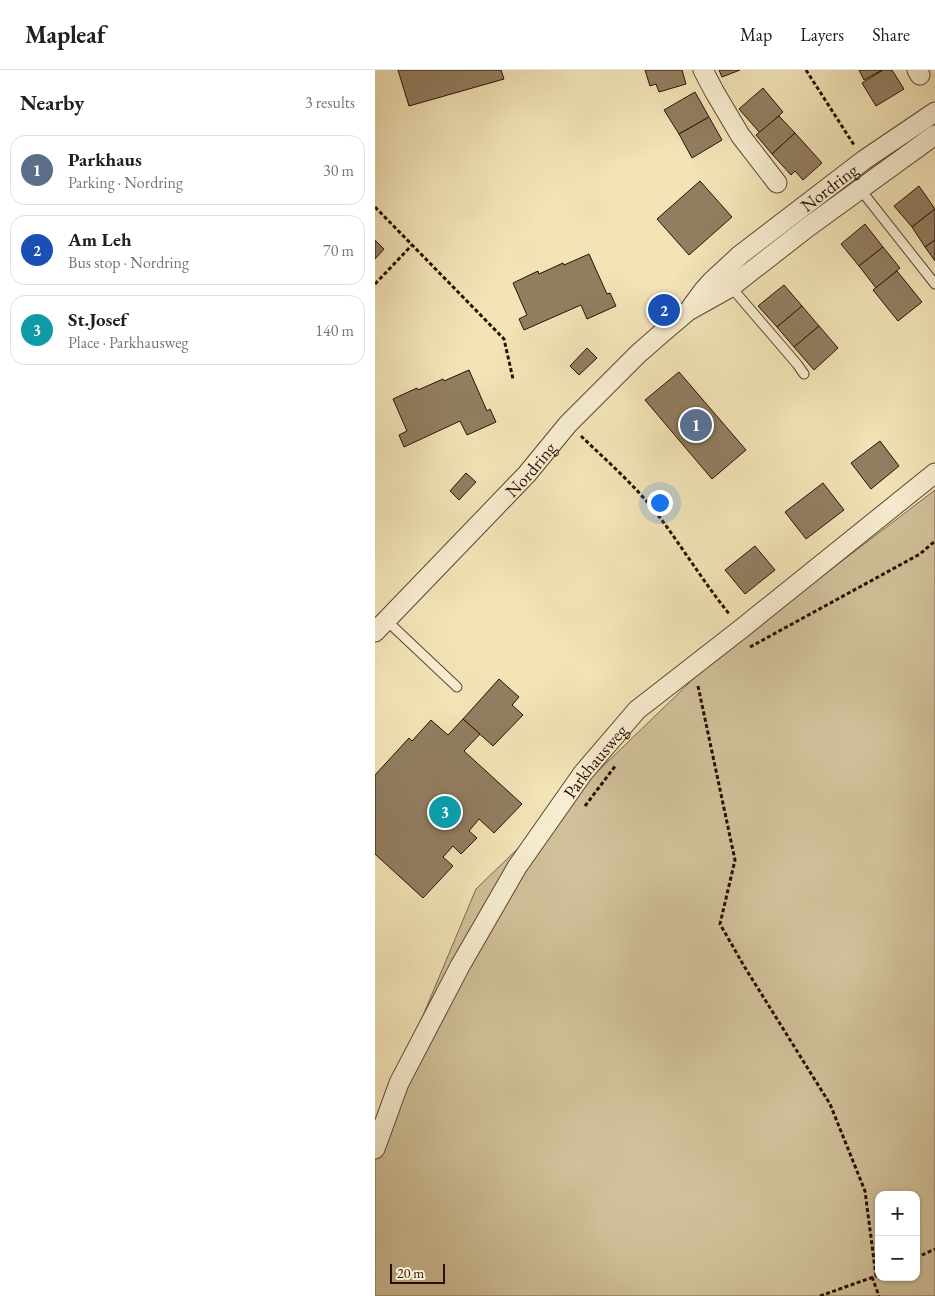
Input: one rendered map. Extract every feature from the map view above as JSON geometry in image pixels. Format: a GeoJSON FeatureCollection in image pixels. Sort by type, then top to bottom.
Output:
{"type":"FeatureCollection","features":[{"type":"Feature","properties":{"kind":"street"},"geometry":{"type":"LineString","coordinates":[[703,70],[739,135],[777,182]]}},
{"type":"Feature","properties":{"kind":"street","name":"Nordring"},"geometry":{"type":"LineString","coordinates":[[380,626],[527,474],[568,424],[638,354],[688,311],[707,286],[740,255],[864,160],[935,112]]}},
{"type":"Feature","properties":{"kind":"street","name":"Nordring"},"geometry":{"type":"LineString","coordinates":[[688,311],[731,288],[808,227],[935,135]]}},
{"type":"Feature","properties":{"kind":"street","name":"Parkhausweg"},"geometry":{"type":"LineString","coordinates":[[375,1149],[399,1083],[460,966],[517,867],[583,774],[637,710],[935,473]]}},
{"type":"Feature","properties":{"kind":"lane","name":"Nordring"},"geometry":{"type":"LineString","coordinates":[[860,189],[935,284]]}},
{"type":"Feature","properties":{"kind":"lane"},"geometry":{"type":"LineString","coordinates":[[731,288],[804,374]]}},
{"type":"Feature","properties":{"kind":"lane"},"geometry":{"type":"LineString","coordinates":[[380,626],[457,687]]}},
{"type":"Feature","properties":{"kind":"path"},"geometry":{"type":"LineString","coordinates":[[806,70],[864,160]]}},
{"type":"Feature","properties":{"kind":"path"},"geometry":{"type":"LineString","coordinates":[[375,207],[504,340],[513,380]]}},
{"type":"Feature","properties":{"kind":"path"},"geometry":{"type":"LineString","coordinates":[[375,284],[412,245]]}},
{"type":"Feature","properties":{"kind":"path"},"geometry":{"type":"LineString","coordinates":[[568,424],[623,476],[660,518],[711,592],[741,629]]}},
{"type":"Feature","properties":{"kind":"path"},"geometry":{"type":"LineString","coordinates":[[747,649],[920,554],[935,541]]}},
{"type":"Feature","properties":{"kind":"path"},"geometry":{"type":"LineString","coordinates":[[696,677],[735,860],[720,924],[830,1104],[865,1191],[875,1268]]}},
{"type":"Feature","properties":{"kind":"path"},"geometry":{"type":"LineString","coordinates":[[579,812],[622,758]]}},
{"type":"Feature","properties":{"kind":"path"},"geometry":{"type":"LineString","coordinates":[[920,1256],[935,1249]]}},
{"type":"Feature","properties":{"kind":"path"},"geometry":{"type":"LineString","coordinates":[[820,1296],[875,1276]]}},
{"type":"Feature","properties":{"kind":"path"},"geometry":{"type":"LineString","coordinates":[[877,1281],[879,1296]]}},
{"type":"Feature","properties":{"kind":"shaded area"},"geometry":{"type":"Polygon","coordinates":[[[935,490],[935,1296],[375,1296],[375,1130],[476,889],[715,658],[935,490]]]}},
{"type":"Feature","properties":{"kind":"building"},"geometry":{"type":"Polygon","coordinates":[[[398,70],[501,70],[504,79],[409,106],[398,70]]]}},
{"type":"Feature","properties":{"kind":"building"},"geometry":{"type":"Polygon","coordinates":[[[645,70],[682,70],[686,84],[659,92],[656,84],[650,86],[645,70]]]}},
{"type":"Feature","properties":{"kind":"building"},"geometry":{"type":"Polygon","coordinates":[[[719,70],[740,70],[722,77],[719,70]]]}},
{"type":"Feature","properties":{"kind":"building"},"geometry":{"type":"Polygon","coordinates":[[[859,70],[882,70],[864,80],[859,70]]]}},
{"type":"Feature","properties":{"kind":"building"},"geometry":{"type":"Polygon","coordinates":[[[883,70],[892,70],[904,89],[876,106],[862,83],[883,70]]]}},
{"type":"Feature","properties":{"kind":"building"},"geometry":{"type":"Polygon","coordinates":[[[763,88],[783,112],[760,133],[739,109],[763,88]]]}},
{"type":"Feature","properties":{"kind":"building"},"geometry":{"type":"Polygon","coordinates":[[[695,92],[709,117],[679,134],[664,110],[695,92]]]}},
{"type":"Feature","properties":{"kind":"building"},"geometry":{"type":"Polygon","coordinates":[[[779,116],[795,133],[772,154],[756,135],[779,116]]]}},
{"type":"Feature","properties":{"kind":"building"},"geometry":{"type":"Polygon","coordinates":[[[709,117],[722,140],[692,158],[679,134],[709,117]]]}},
{"type":"Feature","properties":{"kind":"building"},"geometry":{"type":"Polygon","coordinates":[[[795,133],[822,163],[803,180],[795,171],[791,175],[772,154],[795,133]]]}},
{"type":"Feature","properties":{"kind":"building"},"geometry":{"type":"Polygon","coordinates":[[[700,181],[732,217],[689,255],[657,219],[700,181]]]}},
{"type":"Feature","properties":{"kind":"building"},"geometry":{"type":"Polygon","coordinates":[[[919,186],[935,209],[912,227],[894,206],[919,186]]]}},
{"type":"Feature","properties":{"kind":"building"},"geometry":{"type":"Polygon","coordinates":[[[935,209],[935,240],[925,247],[912,227],[935,209]]]}},
{"type":"Feature","properties":{"kind":"building"},"geometry":{"type":"Polygon","coordinates":[[[865,224],[883,247],[859,266],[841,244],[865,224]]]}},
{"type":"Feature","properties":{"kind":"building"},"geometry":{"type":"Polygon","coordinates":[[[375,240],[384,249],[375,259],[375,240]]]}},
{"type":"Feature","properties":{"kind":"building"},"geometry":{"type":"Polygon","coordinates":[[[935,240],[935,261],[925,247],[935,240]]]}},
{"type":"Feature","properties":{"kind":"building"},"geometry":{"type":"Polygon","coordinates":[[[883,247],[900,268],[876,288],[859,266],[883,247]]]}},
{"type":"Feature","properties":{"kind":"building"},"geometry":{"type":"Polygon","coordinates":[[[589,254],[607,294],[610,293],[616,306],[587,319],[581,305],[524,330],[519,319],[527,315],[513,283],[538,271],[539,274],[589,254]]]}},
{"type":"Feature","properties":{"kind":"building"},"geometry":{"type":"Polygon","coordinates":[[[897,271],[922,302],[898,321],[873,290],[897,271]]]}},
{"type":"Feature","properties":{"kind":"building"},"geometry":{"type":"Polygon","coordinates":[[[784,285],[802,306],[777,327],[758,306],[784,285]]]}},
{"type":"Feature","properties":{"kind":"building"},"geometry":{"type":"Polygon","coordinates":[[[802,306],[819,326],[794,347],[777,327],[802,306]]]}},
{"type":"Feature","properties":{"kind":"building"},"geometry":{"type":"Polygon","coordinates":[[[819,326],[838,348],[814,370],[794,347],[819,326]]]}},
{"type":"Feature","properties":{"kind":"building"},"geometry":{"type":"Polygon","coordinates":[[[587,348],[597,358],[579,375],[570,366],[587,348]]]}},
{"type":"Feature","properties":{"kind":"building"},"geometry":{"type":"Polygon","coordinates":[[[469,370],[487,411],[490,409],[496,422],[467,435],[460,421],[404,447],[399,435],[407,431],[393,399],[417,388],[418,390],[443,379],[444,381],[469,370]]]}},
{"type":"Feature","properties":{"kind":"building"},"geometry":{"type":"Polygon","coordinates":[[[679,372],[746,450],[712,479],[645,400],[679,372]]]}},
{"type":"Feature","properties":{"kind":"building"},"geometry":{"type":"Polygon","coordinates":[[[880,441],[899,466],[871,489],[851,463],[880,441]]]}},
{"type":"Feature","properties":{"kind":"building"},"geometry":{"type":"Polygon","coordinates":[[[466,473],[476,482],[459,500],[450,491],[466,473]]]}},
{"type":"Feature","properties":{"kind":"building"},"geometry":{"type":"Polygon","coordinates":[[[823,483],[844,510],[806,539],[785,512],[823,483]]]}},
{"type":"Feature","properties":{"kind":"building"},"geometry":{"type":"Polygon","coordinates":[[[755,546],[775,570],[745,594],[725,570],[755,546]]]}},
{"type":"Feature","properties":{"kind":"building"},"geometry":{"type":"Polygon","coordinates":[[[499,679],[519,697],[512,705],[523,715],[493,746],[463,719],[499,679]]]}},
{"type":"Feature","properties":{"kind":"building"},"geometry":{"type":"Polygon","coordinates":[[[463,719],[480,734],[464,751],[522,804],[494,833],[479,819],[469,831],[477,838],[461,854],[453,846],[443,857],[453,866],[423,898],[375,854],[375,775],[409,738],[412,741],[431,720],[448,735],[463,719]]]}},
{"type":"Feature","properties":{"kind":"place","name":"Am Leh"},"geometry":{"type":"Point","coordinates":[664,310]}},
{"type":"Feature","properties":{"kind":"place","name":"Parkhaus"},"geometry":{"type":"Point","coordinates":[696,425]}},
{"type":"Feature","properties":{"kind":"place","name":"St.Josef"},"geometry":{"type":"Point","coordinates":[445,812]}}]}
